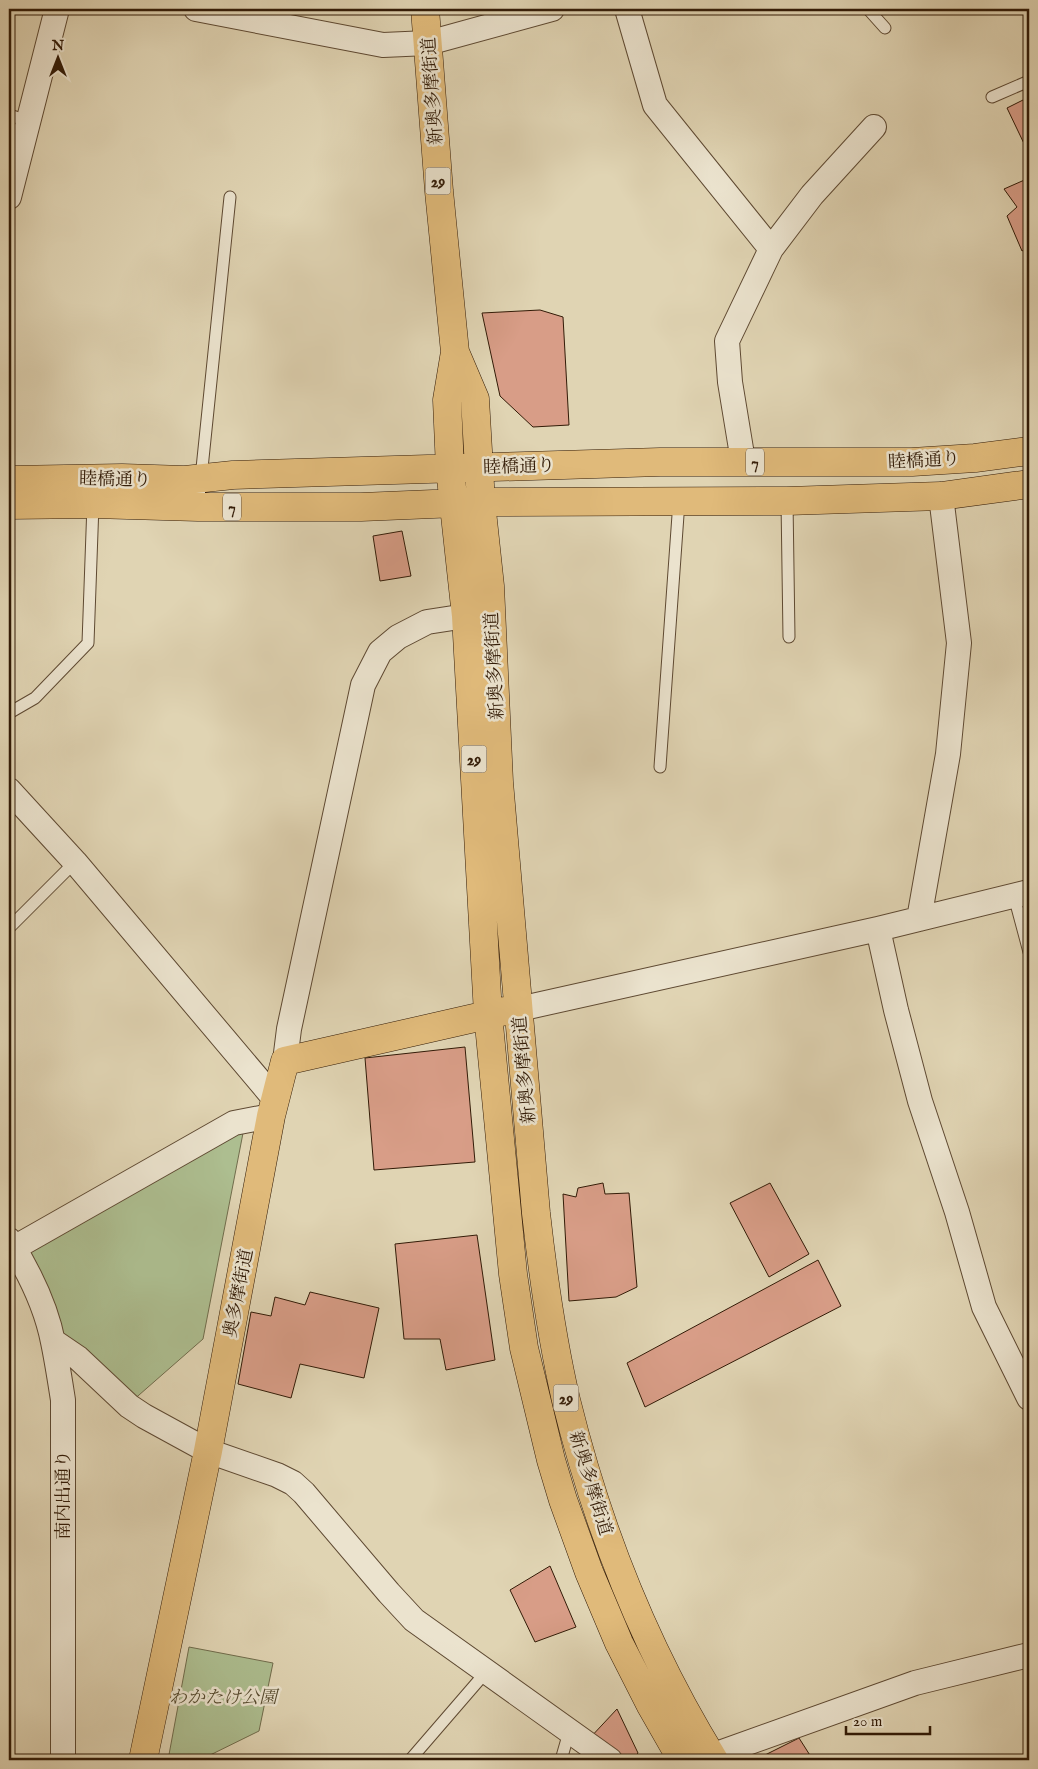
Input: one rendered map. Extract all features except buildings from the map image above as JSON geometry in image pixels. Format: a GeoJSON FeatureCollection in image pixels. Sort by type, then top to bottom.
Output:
{"type":"FeatureCollection","features":[{"type":"Feature","properties":{"kind":"main road","name":"新奥多摩街道"},"geometry":{"type":"LineString","coordinates":[[425,9],[439,191],[455,352],[447,400],[450,469],[468,503],[490,586],[499,782],[543,1278],[566,1400],[601,1519],[634,1606],[664,1668],[713,1758]]}},
{"type":"Feature","properties":{"kind":"main road","name":"新奥多摩街道"},"geometry":{"type":"LineString","coordinates":[[455,352],[475,399],[480,466],[468,503],[466,616],[488,1014],[513,1274],[524,1348],[551,1460],[589,1572],[619,1643],[650,1704],[682,1760]]}},
{"type":"Feature","properties":{"kind":"main road","name":"睦橋通り"},"geometry":{"type":"LineString","coordinates":[[9,480],[69,478],[201,479],[233,475],[450,469],[480,466],[743,462],[912,462],[975,458],[1029,451]]}},
{"type":"Feature","properties":{"kind":"main road","name":"睦橋通り"},"geometry":{"type":"LineString","coordinates":[[9,505],[361,507],[468,503],[787,501],[941,496],[1029,484]]}},
{"type":"Feature","properties":{"kind":"main road"},"geometry":{"type":"LineString","coordinates":[[285,1061],[488,1014],[519,1009]]}},
{"type":"Feature","properties":{"kind":"main road","name":"奥多摩街道"},"geometry":{"type":"LineString","coordinates":[[143,1760],[208,1451],[272,1107],[285,1061]]}},
{"type":"Feature","properties":{"kind":"street"},"geometry":{"type":"LineString","coordinates":[[9,197],[18,118],[57,9]]}},
{"type":"Feature","properties":{"kind":"street"},"geometry":{"type":"LineString","coordinates":[[196,9],[383,45],[428,42],[552,9]]}},
{"type":"Feature","properties":{"kind":"street"},"geometry":{"type":"LineString","coordinates":[[626,9],[655,105],[771,249]]}},
{"type":"Feature","properties":{"kind":"street"},"geometry":{"type":"LineString","coordinates":[[743,462],[730,382],[727,341],[771,249],[812,195],[874,127]]}},
{"type":"Feature","properties":{"kind":"street"},"geometry":{"type":"LineString","coordinates":[[919,919],[948,754],[959,643],[941,496]]}},
{"type":"Feature","properties":{"kind":"street"},"geometry":{"type":"LineString","coordinates":[[285,1061],[291,1020],[363,685],[380,652],[398,636],[427,622],[466,616]]}},
{"type":"Feature","properties":{"kind":"street"},"geometry":{"type":"LineString","coordinates":[[9,790],[75,862],[272,1107],[234,1123],[11,1244]]}},
{"type":"Feature","properties":{"kind":"street"},"geometry":{"type":"LineString","coordinates":[[519,1009],[878,929],[1022,894]]}},
{"type":"Feature","properties":{"kind":"street"},"geometry":{"type":"LineString","coordinates":[[878,929],[896,1010],[920,1101],[957,1212],[984,1307],[1029,1398]]}},
{"type":"Feature","properties":{"kind":"street","name":"南内出通り"},"geometry":{"type":"LineString","coordinates":[[11,1244],[31,1279],[53,1341],[63,1400],[63,1760]]}},
{"type":"Feature","properties":{"kind":"street"},"geometry":{"type":"LineString","coordinates":[[53,1341],[78,1358],[129,1406],[144,1416],[208,1451],[277,1475],[292,1483],[304,1493],[414,1620],[610,1760]]}},
{"type":"Feature","properties":{"kind":"street"},"geometry":{"type":"LineString","coordinates":[[713,1758],[915,1683],[1029,1655]]}},
{"type":"Feature","properties":{"kind":"lane"},"geometry":{"type":"LineString","coordinates":[[868,9],[885,28]]}},
{"type":"Feature","properties":{"kind":"lane"},"geometry":{"type":"LineString","coordinates":[[992,97],[1029,81]]}},
{"type":"Feature","properties":{"kind":"lane"},"geometry":{"type":"LineString","coordinates":[[198,507],[230,197]]}},
{"type":"Feature","properties":{"kind":"lane"},"geometry":{"type":"LineString","coordinates":[[660,767],[679,501]]}},
{"type":"Feature","properties":{"kind":"lane"},"geometry":{"type":"LineString","coordinates":[[787,501],[789,638]]}},
{"type":"Feature","properties":{"kind":"lane"},"geometry":{"type":"LineString","coordinates":[[9,713],[35,698],[88,643],[93,504]]}},
{"type":"Feature","properties":{"kind":"lane"},"geometry":{"type":"LineString","coordinates":[[9,928],[75,862]]}},
{"type":"Feature","properties":{"kind":"lane"},"geometry":{"type":"LineString","coordinates":[[1022,894],[1029,952]]}},
{"type":"Feature","properties":{"kind":"lane"},"geometry":{"type":"LineString","coordinates":[[410,1760],[486,1672]]}},
{"type":"Feature","properties":{"kind":"lane"},"geometry":{"type":"LineString","coordinates":[[561,1760],[569,1732]]}},
{"type":"Feature","properties":{"kind":"green space"},"geometry":{"type":"Polygon","coordinates":[[[244,1128],[203,1339],[131,1402],[57,1329],[26,1251],[244,1128]]]}},
{"type":"Feature","properties":{"kind":"green space","name":"わかたけ公園"},"geometry":{"type":"Polygon","coordinates":[[[189,1647],[273,1663],[259,1731],[200,1760],[168,1760],[189,1647]]]}}]}
